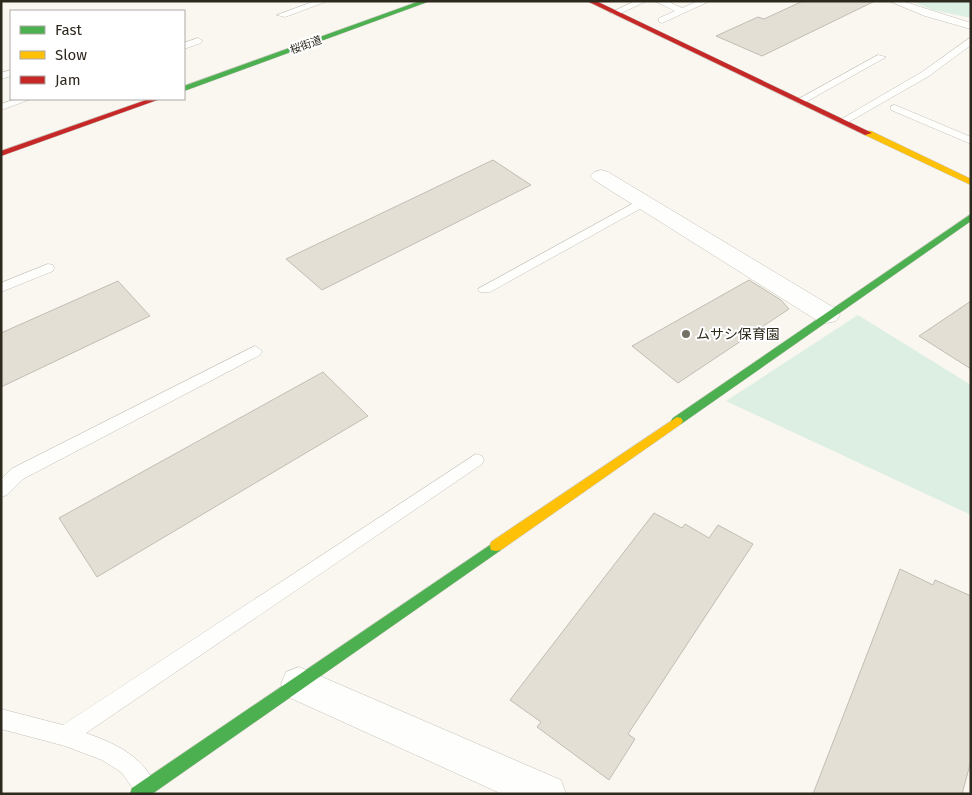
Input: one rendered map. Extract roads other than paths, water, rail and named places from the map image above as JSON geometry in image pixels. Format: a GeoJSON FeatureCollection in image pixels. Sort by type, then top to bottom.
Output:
{"type":"FeatureCollection","features":[{"type":"Feature","properties":{"kind":"street","name":"桜街道"},"geometry":{"type":"LineString","coordinates":[[185,89],[428,1]]}},
{"type":"Feature","properties":{"kind":"street"},"geometry":{"type":"LineString","coordinates":[[590,1],[971,182]]}},
{"type":"Feature","properties":{"kind":"street"},"geometry":{"type":"LineString","coordinates":[[1,154],[153,100]]}},
{"type":"Feature","properties":{"kind":"street"},"geometry":{"type":"LineString","coordinates":[[602,176],[827,315]]}},
{"type":"Feature","properties":{"kind":"street"},"geometry":{"type":"LineString","coordinates":[[154,789],[298,684],[827,315],[971,217]]}},
{"type":"Feature","properties":{"kind":"street"},"geometry":{"type":"LineString","coordinates":[[298,684],[547,794]]}},
{"type":"Feature","properties":{"kind":"lane"},"geometry":{"type":"LineString","coordinates":[[282,15],[324,1]]}},
{"type":"Feature","properties":{"kind":"lane"},"geometry":{"type":"LineString","coordinates":[[614,13],[643,1]]}},
{"type":"Feature","properties":{"kind":"lane"},"geometry":{"type":"LineString","coordinates":[[659,1],[682,11]]}},
{"type":"Feature","properties":{"kind":"lane"},"geometry":{"type":"LineString","coordinates":[[662,20],[706,1]]}},
{"type":"Feature","properties":{"kind":"lane"},"geometry":{"type":"LineString","coordinates":[[893,1],[936,17],[971,26]]}},
{"type":"Feature","properties":{"kind":"lane"},"geometry":{"type":"LineString","coordinates":[[843,121],[872,102],[938,65],[971,40]]}},
{"type":"Feature","properties":{"kind":"lane"},"geometry":{"type":"LineString","coordinates":[[185,46],[198,41]]}},
{"type":"Feature","properties":{"kind":"lane"},"geometry":{"type":"LineString","coordinates":[[800,101],[881,57]]}},
{"type":"Feature","properties":{"kind":"lane"},"geometry":{"type":"LineString","coordinates":[[1,107],[23,100]]}},
{"type":"Feature","properties":{"kind":"lane"},"geometry":{"type":"LineString","coordinates":[[896,108],[971,141]]}},
{"type":"Feature","properties":{"kind":"lane"},"geometry":{"type":"LineString","coordinates":[[485,289],[643,202]]}},
{"type":"Feature","properties":{"kind":"lane"},"geometry":{"type":"LineString","coordinates":[[1,288],[48,268]]}},
{"type":"Feature","properties":{"kind":"lane"},"geometry":{"type":"LineString","coordinates":[[1,490],[17,474],[255,351]]}},
{"type":"Feature","properties":{"kind":"lane"},"geometry":{"type":"LineString","coordinates":[[63,737],[476,460]]}},
{"type":"Feature","properties":{"kind":"lane"},"geometry":{"type":"LineString","coordinates":[[1,719],[98,748],[122,760],[154,789]]}},
{"type":"Feature","properties":{"kind":"place","name":"ムサシ保育園"},"geometry":{"type":"Point","coordinates":[686,334]}}]}
